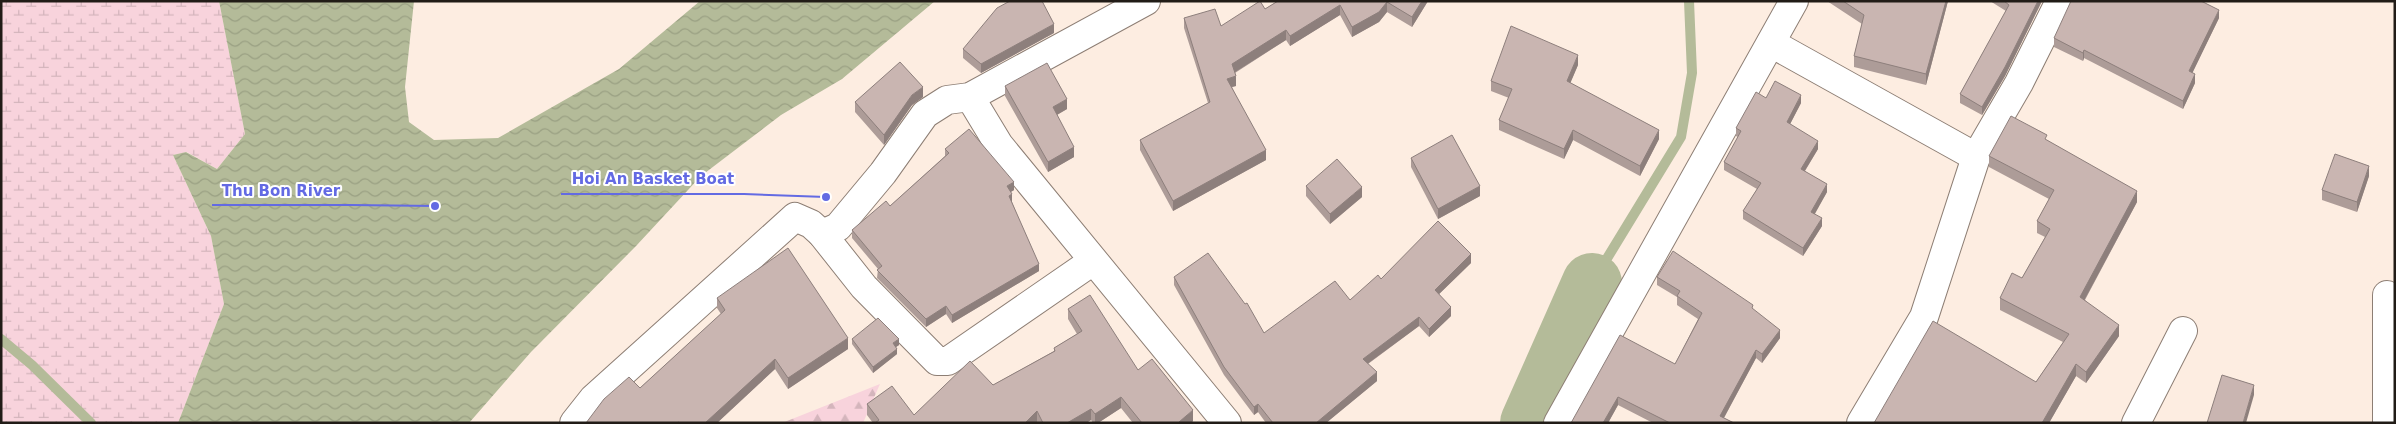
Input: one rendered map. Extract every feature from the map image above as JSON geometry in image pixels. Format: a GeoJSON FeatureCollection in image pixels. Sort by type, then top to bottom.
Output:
{"type":"FeatureCollection","features":[{"type":"Feature","properties":{"kind":"street"},"geometry":{"type":"LineString","coordinates":[[822,234],[838,226],[883,173],[925,114],[947,100],[970,97],[1146,1]]}},
{"type":"Feature","properties":{"kind":"street"},"geometry":{"type":"LineString","coordinates":[[1558,423],[1794,1]]}},
{"type":"Feature","properties":{"kind":"street"},"geometry":{"type":"LineString","coordinates":[[1860,423],[1924,317],[1976,157],[2019,83],[2060,1]]}},
{"type":"Feature","properties":{"kind":"street"},"geometry":{"type":"LineString","coordinates":[[1771,43],[1976,157]]}},
{"type":"Feature","properties":{"kind":"street"},"geometry":{"type":"LineString","coordinates":[[970,97],[999,145],[1227,423]]}},
{"type":"Feature","properties":{"kind":"street"},"geometry":{"type":"LineString","coordinates":[[574,423],[593,398],[790,219],[795,217],[804,220],[822,234],[864,287],[932,359],[943,362],[948,361],[1093,261]]}},
{"type":"Feature","properties":{"kind":"street"},"geometry":{"type":"LineString","coordinates":[[2387,295],[2387,423]]}},
{"type":"Feature","properties":{"kind":"street"},"geometry":{"type":"LineString","coordinates":[[2136,423],[2183,331]]}},
{"type":"Feature","properties":{"kind":"green space"},"geometry":{"type":"Polygon","coordinates":[[[1,1],[219,1],[245,134],[217,169],[187,152],[173,155],[211,236],[224,304],[178,423],[1,423],[1,1]]]}},
{"type":"Feature","properties":{"kind":"green space"},"geometry":{"type":"Polygon","coordinates":[[[880,384],[863,423],[782,423],[880,384]]]}},
{"type":"Feature","properties":{"kind":"water"},"geometry":{"type":"Polygon","coordinates":[[[219,1],[414,1],[405,87],[409,122],[434,140],[498,138],[619,69],[700,1],[935,1],[842,79],[781,115],[701,176],[636,246],[531,352],[469,423],[178,423],[224,304],[211,236],[173,155],[186,152],[217,169],[245,134],[219,1]]]}},
{"type":"Feature","properties":{"kind":"building"},"geometry":{"type":"Polygon","coordinates":[[[1010,1],[1042,1],[1054,24],[981,64],[963,49],[997,8],[1010,1]]]}},
{"type":"Feature","properties":{"kind":"building"},"geometry":{"type":"Polygon","coordinates":[[[1260,1],[1265,9],[1278,1],[1422,1],[1412,17],[1387,2],[1379,12],[1352,27],[1340,5],[1290,36],[1286,30],[1232,64],[1236,76],[1227,79],[1266,150],[1173,201],[1140,140],[1210,102],[1184,18],[1215,9],[1221,26],[1260,1]]]}},
{"type":"Feature","properties":{"kind":"building"},"geometry":{"type":"Polygon","coordinates":[[[1843,1],[1946,1],[1926,74],[1854,56],[1864,15],[1843,1]]]}},
{"type":"Feature","properties":{"kind":"building"},"geometry":{"type":"Polygon","coordinates":[[[2004,1],[2038,1],[2005,67],[1982,107],[1960,94],[2009,5],[2004,1]]]}},
{"type":"Feature","properties":{"kind":"building"},"geometry":{"type":"Polygon","coordinates":[[[2071,1],[2201,1],[2219,10],[2189,71],[2195,74],[2183,101],[2084,50],[2083,53],[2054,38],[2071,1]]]}},
{"type":"Feature","properties":{"kind":"building"},"geometry":{"type":"Polygon","coordinates":[[[1511,26],[1578,55],[1567,81],[1659,130],[1640,166],[1573,130],[1564,149],[1499,120],[1512,89],[1491,81],[1511,26]]]}},
{"type":"Feature","properties":{"kind":"building"},"geometry":{"type":"Polygon","coordinates":[[[900,62],[923,87],[912,95],[884,135],[855,102],[900,62]]]}},
{"type":"Feature","properties":{"kind":"building"},"geometry":{"type":"Polygon","coordinates":[[[1047,63],[1067,99],[1053,107],[1074,147],[1048,162],[1005,86],[1047,63]]]}},
{"type":"Feature","properties":{"kind":"building"},"geometry":{"type":"Polygon","coordinates":[[[1775,81],[1801,95],[1787,122],[1818,141],[1801,169],[1827,184],[1811,212],[1822,218],[1803,248],[1743,211],[1761,183],[1724,162],[1741,131],[1736,128],[1756,92],[1766,98],[1775,81]]]}},
{"type":"Feature","properties":{"kind":"building"},"geometry":{"type":"Polygon","coordinates":[[[2011,116],[2047,135],[2045,139],[2137,191],[2080,297],[2119,325],[2086,372],[2076,364],[2042,423],[1874,423],[1933,321],[2036,382],[2069,334],[2000,298],[2012,273],[2022,278],[2050,229],[2037,221],[2054,190],[1989,156],[2011,116]]]}},
{"type":"Feature","properties":{"kind":"building"},"geometry":{"type":"Polygon","coordinates":[[[969,129],[1014,182],[1007,186],[1012,194],[1009,196],[1039,264],[952,315],[946,306],[926,319],[877,270],[882,266],[852,230],[886,201],[890,206],[949,153],[945,149],[969,129]]]}},
{"type":"Feature","properties":{"kind":"building"},"geometry":{"type":"Polygon","coordinates":[[[1452,135],[1480,186],[1438,209],[1411,158],[1452,135]]]}},
{"type":"Feature","properties":{"kind":"building"},"geometry":{"type":"Polygon","coordinates":[[[2335,154],[2369,166],[2357,202],[2322,190],[2335,154]]]}},
{"type":"Feature","properties":{"kind":"building"},"geometry":{"type":"Polygon","coordinates":[[[1337,159],[1362,187],[1330,214],[1306,186],[1337,159]]]}},
{"type":"Feature","properties":{"kind":"building"},"geometry":{"type":"Polygon","coordinates":[[[1438,221],[1471,254],[1435,290],[1451,307],[1429,329],[1419,317],[1363,359],[1377,372],[1316,423],[1273,423],[1258,404],[1254,407],[1224,367],[1174,277],[1208,253],[1245,304],[1247,303],[1264,333],[1335,281],[1350,300],[1378,275],[1381,279],[1438,221]]]}},
{"type":"Feature","properties":{"kind":"building"},"geometry":{"type":"Polygon","coordinates":[[[788,248],[848,338],[788,378],[775,359],[705,423],[586,423],[604,399],[629,377],[640,388],[725,310],[717,298],[788,248]]]}},
{"type":"Feature","properties":{"kind":"building"},"geometry":{"type":"Polygon","coordinates":[[[1673,251],[1753,305],[1752,308],[1780,330],[1762,354],[1756,350],[1720,416],[1734,423],[1670,423],[1618,397],[1603,423],[1571,423],[1620,335],[1675,364],[1702,313],[1677,296],[1680,291],[1657,277],[1673,251]]]}},
{"type":"Feature","properties":{"kind":"building"},"geometry":{"type":"Polygon","coordinates":[[[1090,295],[1138,370],[1152,359],[1193,410],[1180,423],[1142,423],[1121,397],[1095,414],[1091,409],[1067,423],[1043,423],[1037,411],[1025,423],[875,423],[879,420],[867,404],[892,386],[914,415],[970,361],[993,385],[1055,351],[1054,348],[1082,331],[1068,309],[1090,295]]]}},
{"type":"Feature","properties":{"kind":"building"},"geometry":{"type":"Polygon","coordinates":[[[878,318],[899,339],[893,343],[897,349],[873,367],[852,339],[878,318]]]}},
{"type":"Feature","properties":{"kind":"building"},"geometry":{"type":"Polygon","coordinates":[[[2222,375],[2254,385],[2243,423],[2207,423],[2222,375]]]}},
{"type":"Feature","properties":{"kind":"waterway"},"geometry":{"type":"LineString","coordinates":[[1592,283],[1681,137],[1692,73],[1689,1]]}},
{"type":"Feature","properties":{"kind":"waterway"},"geometry":{"type":"LineString","coordinates":[[1530,423],[1592,283]]}},
{"type":"Feature","properties":{"kind":"waterway"},"geometry":{"type":"LineString","coordinates":[[1,339],[32,365],[91,423]]}},
{"type":"Feature","properties":{"kind":"place","name":"Hoi An Basket Boat"},"geometry":{"type":"Point","coordinates":[826,197]}},
{"type":"Feature","properties":{"kind":"place","name":"Thu Bon River"},"geometry":{"type":"Point","coordinates":[435,206]}}]}
